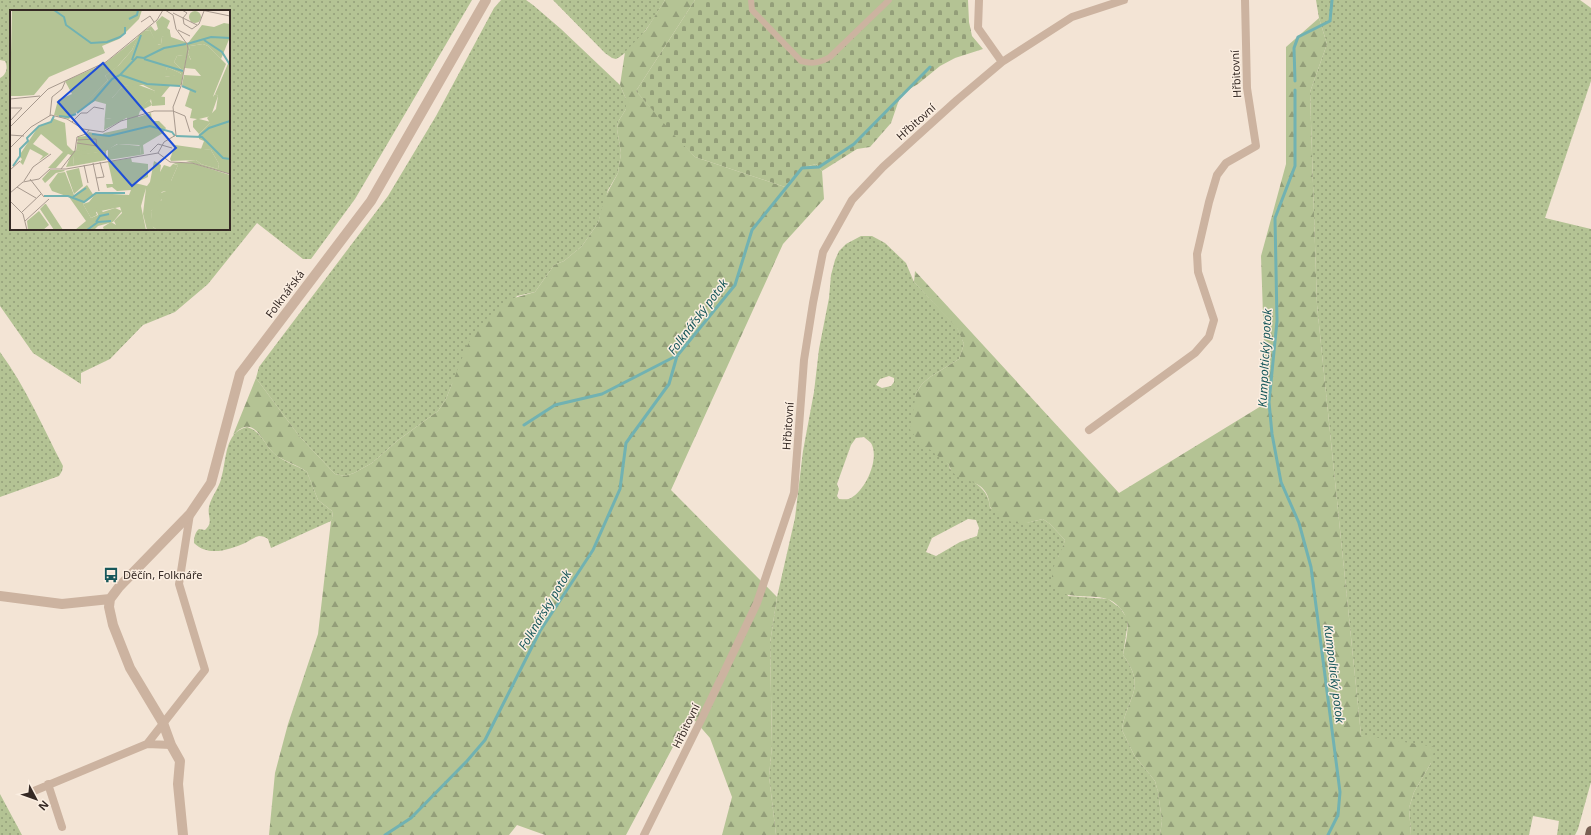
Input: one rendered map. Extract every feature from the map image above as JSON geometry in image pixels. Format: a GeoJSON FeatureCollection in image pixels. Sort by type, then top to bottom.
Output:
{"type":"FeatureCollection","features":[{"type":"Feature","properties":{"kind":"main road"},"geometry":{"type":"LineString","coordinates":[[1590,835],[1591,831]]}},
{"type":"Feature","properties":{"kind":"street","name":"Folknářská"},"geometry":{"type":"LineString","coordinates":[[110,599],[119,587],[190,514],[211,482],[240,374],[371,201],[486,0]]}},
{"type":"Feature","properties":{"kind":"street"},"geometry":{"type":"LineString","coordinates":[[751,0],[752,10],[801,61],[808,63],[820,63],[830,57],[889,0]]}},
{"type":"Feature","properties":{"kind":"street"},"geometry":{"type":"LineString","coordinates":[[979,0],[978,28],[1002,62]]}},
{"type":"Feature","properties":{"kind":"street","name":"Hřbitovní"},"geometry":{"type":"LineString","coordinates":[[644,835],[704,716],[757,603],[794,493],[804,360],[823,252],[852,200],[883,167],[1002,62],[1072,17],[1124,0]]}},
{"type":"Feature","properties":{"kind":"street","name":"Hřbitovní"},"geometry":{"type":"LineString","coordinates":[[1089,430],[1195,354],[1209,337],[1214,320],[1198,272],[1197,254],[1209,202],[1217,175],[1226,163],[1256,146],[1247,88],[1245,0]]}},
{"type":"Feature","properties":{"kind":"street"},"geometry":{"type":"LineString","coordinates":[[147,744],[205,670],[179,584],[190,514]]}},
{"type":"Feature","properties":{"kind":"street"},"geometry":{"type":"LineString","coordinates":[[0,596],[62,604],[110,599],[113,625],[130,668],[163,723],[171,745],[180,761],[178,784],[184,835]]}},
{"type":"Feature","properties":{"kind":"street"},"geometry":{"type":"LineString","coordinates":[[34,790],[147,744],[171,745]]}},
{"type":"Feature","properties":{"kind":"street"},"geometry":{"type":"LineString","coordinates":[[48,784],[62,827]]}},
{"type":"Feature","properties":{"kind":"green space"},"geometry":{"type":"Polygon","coordinates":[[[0,0],[472,0],[355,199],[311,259],[303,259],[257,223],[208,284],[175,312],[143,325],[110,359],[81,373],[81,384],[33,353],[0,306],[0,78],[7,68],[5,61],[0,60],[0,0]]]}},
{"type":"Feature","properties":{"kind":"green space"},"geometry":{"type":"Polygon","coordinates":[[[501,0],[526,0],[533,5],[561,29],[620,85],[626,99],[626,109],[618,122],[617,129],[621,153],[618,173],[608,190],[598,223],[582,246],[564,261],[554,265],[535,292],[517,296],[452,384],[446,399],[438,411],[397,441],[372,463],[354,473],[345,476],[335,474],[300,437],[256,378],[259,367],[388,196],[436,116],[494,8],[501,0]]]}},
{"type":"Feature","properties":{"kind":"green space"},"geometry":{"type":"Polygon","coordinates":[[[553,0],[665,0],[637,41],[631,48],[616,59],[605,53],[553,0]]]}},
{"type":"Feature","properties":{"kind":"green space"},"geometry":{"type":"Polygon","coordinates":[[[665,0],[695,0],[636,91],[695,157],[785,187],[801,168],[816,164],[822,171],[824,199],[783,244],[671,490],[777,597],[770,643],[772,746],[769,776],[776,835],[722,835],[732,797],[710,738],[690,715],[626,835],[545,835],[517,825],[509,835],[269,835],[275,773],[288,724],[318,634],[331,521],[333,517],[332,511],[318,500],[307,472],[277,456],[253,428],[247,427],[241,429],[233,435],[256,378],[300,437],[335,474],[345,476],[354,473],[372,463],[397,441],[438,411],[446,399],[466,348],[473,335],[488,317],[507,300],[535,292],[554,265],[564,261],[582,246],[598,223],[604,199],[618,173],[621,153],[617,129],[618,122],[626,109],[626,99],[620,85],[625,52],[646,30],[665,0]]]}},
{"type":"Feature","properties":{"kind":"green space"},"geometry":{"type":"Polygon","coordinates":[[[695,0],[968,0],[969,22],[972,36],[983,49],[955,58],[940,66],[918,84],[901,94],[891,123],[870,147],[857,149],[822,171],[816,164],[801,168],[785,187],[695,157],[636,91],[695,0]]]}},
{"type":"Feature","properties":{"kind":"green space"},"geometry":{"type":"Polygon","coordinates":[[[1316,0],[1580,0],[1591,8],[1591,81],[1545,218],[1591,229],[1591,782],[1575,835],[1557,835],[1559,821],[1533,816],[1529,835],[1411,835],[1409,808],[1414,792],[1431,763],[1361,735],[1317,305],[1310,92],[1327,44],[1319,18],[1316,0]]]}},
{"type":"Feature","properties":{"kind":"green space"},"geometry":{"type":"Polygon","coordinates":[[[1319,18],[1327,44],[1310,92],[1317,305],[1361,735],[1435,747],[1431,763],[1414,792],[1409,808],[1411,835],[1160,835],[1162,821],[1155,781],[1134,755],[1122,730],[1135,685],[1134,676],[1123,655],[1128,626],[1123,612],[1110,600],[1100,597],[1073,596],[1064,594],[1058,590],[1053,584],[1052,575],[1054,566],[1065,540],[1050,524],[1043,519],[1022,524],[1012,522],[1002,517],[990,507],[988,496],[984,489],[952,472],[949,465],[919,441],[910,430],[916,393],[922,384],[930,377],[959,359],[964,344],[957,328],[914,282],[915,271],[1119,493],[1266,403],[1261,256],[1286,164],[1286,47],[1319,18]]]}},
{"type":"Feature","properties":{"kind":"green space"},"geometry":{"type":"Polygon","coordinates":[[[861,236],[872,236],[885,243],[906,263],[914,282],[957,327],[964,344],[959,359],[930,377],[922,384],[916,393],[915,405],[941,457],[949,465],[950,469],[981,488],[989,500],[990,508],[1026,523],[1043,519],[1050,524],[1065,540],[1062,551],[1058,557],[1068,596],[1108,599],[1120,608],[1127,618],[1123,655],[1134,676],[1135,685],[1122,730],[1134,755],[1155,781],[1162,821],[1160,835],[776,835],[769,776],[772,746],[770,643],[777,597],[795,518],[803,451],[814,392],[819,349],[829,298],[831,275],[839,251],[846,244],[861,236]],[[889,376],[880,379],[876,385],[882,388],[891,386],[894,382],[894,378],[889,376]],[[864,437],[856,438],[851,445],[837,484],[839,489],[837,496],[839,499],[850,499],[857,494],[866,481],[873,465],[874,457],[871,443],[864,437]],[[968,519],[932,538],[926,552],[936,556],[960,542],[977,536],[979,528],[976,520],[968,519]]]}},
{"type":"Feature","properties":{"kind":"green space"},"geometry":{"type":"Polygon","coordinates":[[[0,352],[26,393],[63,466],[59,476],[0,497],[0,352]]]}},
{"type":"Feature","properties":{"kind":"green space"},"geometry":{"type":"Polygon","coordinates":[[[247,427],[257,432],[276,455],[307,472],[318,500],[332,511],[333,518],[331,521],[271,548],[268,539],[259,536],[239,546],[226,550],[206,550],[194,543],[195,535],[199,529],[205,530],[210,522],[209,507],[220,482],[230,441],[240,430],[247,427]]]}},
{"type":"Feature","properties":{"kind":"green space"},"geometry":{"type":"Polygon","coordinates":[[[0,794],[22,835],[0,835],[0,794]]]}},
{"type":"Feature","properties":{"kind":"waterway","name":"Kumpoltický potok"},"geometry":{"type":"LineString","coordinates":[[1295,81],[1294,48],[1298,37],[1330,21],[1332,0]]}},
{"type":"Feature","properties":{"kind":"waterway","name":"Folknářský potok"},"geometry":{"type":"LineString","coordinates":[[385,835],[411,818],[467,761],[485,740],[540,631],[593,550],[620,489],[626,443],[669,384],[677,356],[735,285],[752,230],[802,168],[819,167],[854,144],[930,67]]}},
{"type":"Feature","properties":{"kind":"waterway","name":"Kumpoltický potok"},"geometry":{"type":"LineString","coordinates":[[1295,90],[1295,166],[1275,218],[1277,321],[1269,402],[1272,434],[1281,482],[1299,523],[1311,567],[1340,792],[1338,815],[1328,835]]}},
{"type":"Feature","properties":{"kind":"waterway"},"geometry":{"type":"LineString","coordinates":[[524,425],[555,405],[602,394],[676,356]]}},
{"type":"Feature","properties":{"kind":"place","name":"Děčín, Folknáře"},"geometry":{"type":"Point","coordinates":[111,575]}}]}
